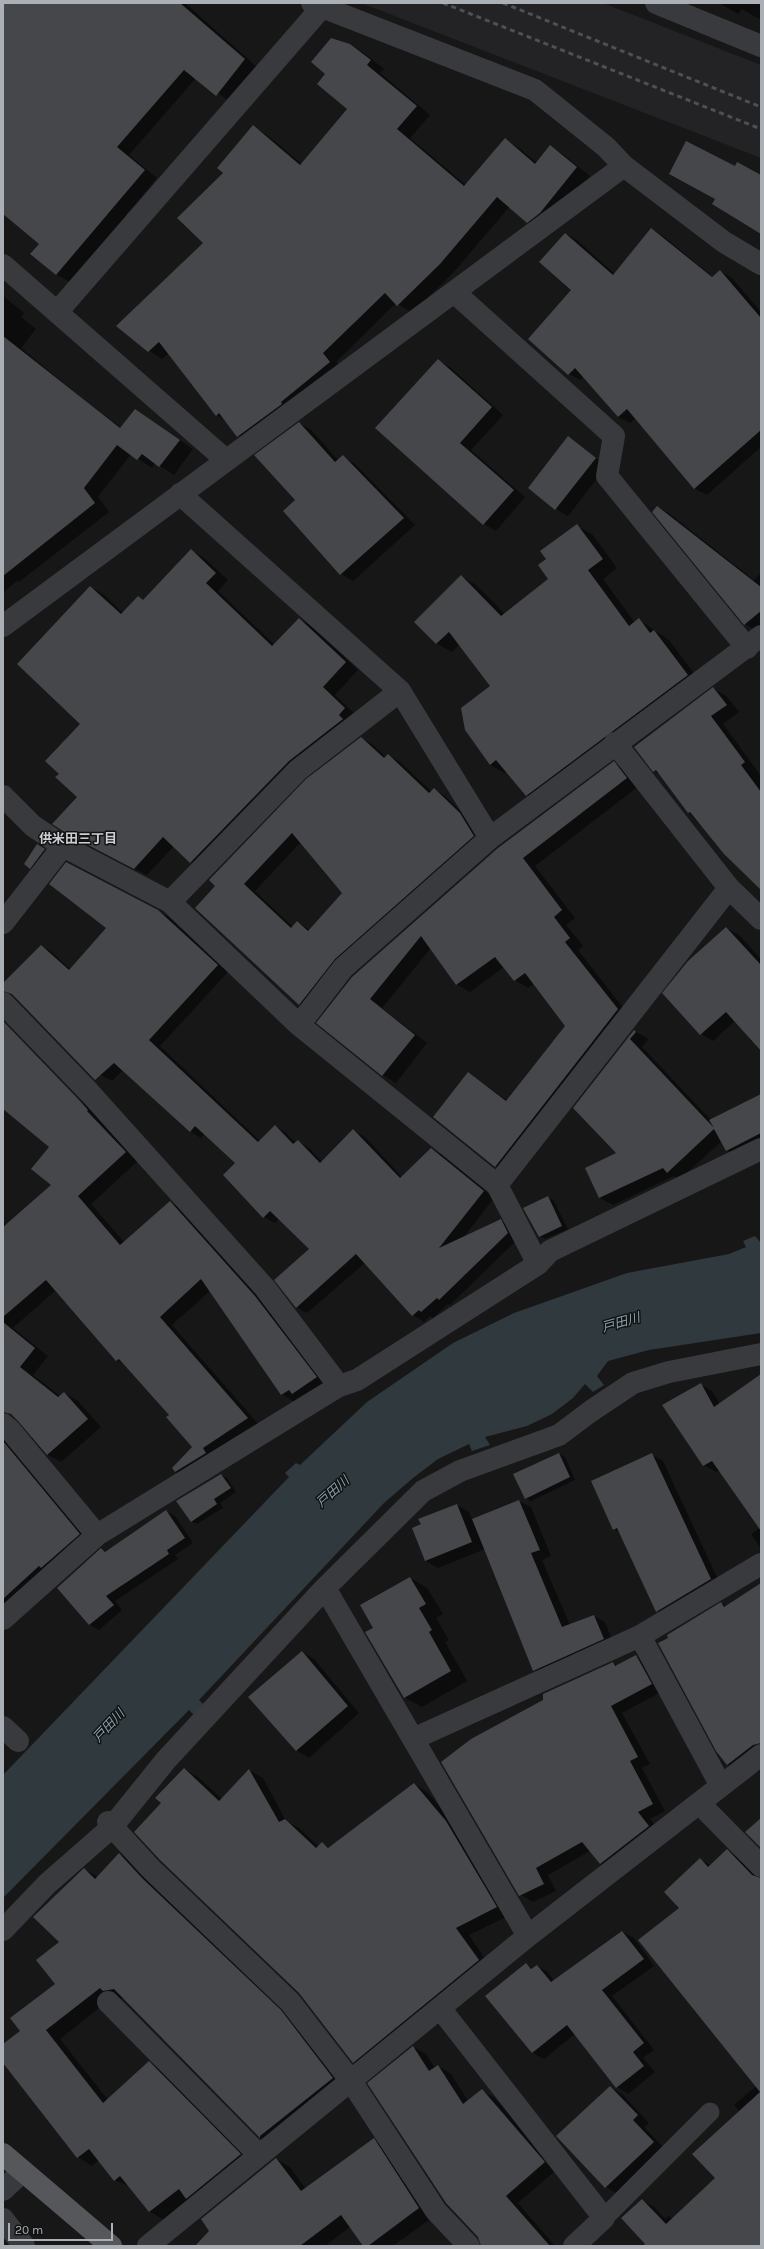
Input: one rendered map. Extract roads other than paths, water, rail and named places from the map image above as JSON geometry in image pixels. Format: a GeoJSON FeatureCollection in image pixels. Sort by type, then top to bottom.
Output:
{"type":"FeatureCollection","features":[{"type":"Feature","properties":{"kind":"main road"},"geometry":{"type":"LineString","coordinates":[[3,2154],[111,2246]]}},
{"type":"Feature","properties":{"kind":"street"},"geometry":{"type":"LineString","coordinates":[[656,3],[760,44]]}},
{"type":"Feature","properties":{"kind":"street"},"geometry":{"type":"LineString","coordinates":[[58,311],[317,5],[535,90],[606,147],[624,166],[724,242],[761,264]]}},
{"type":"Feature","properties":{"kind":"street"},"geometry":{"type":"LineString","coordinates":[[3,626],[624,166]]}},
{"type":"Feature","properties":{"kind":"street"},"geometry":{"type":"LineString","coordinates":[[3,265],[58,311],[226,460]]}},
{"type":"Feature","properties":{"kind":"street"},"geometry":{"type":"LineString","coordinates":[[299,1025],[343,968],[490,838],[615,743],[754,642],[607,476],[614,436],[454,292]]}},
{"type":"Feature","properties":{"kind":"street"},"geometry":{"type":"LineString","coordinates":[[180,494],[400,691],[490,838]]}},
{"type":"Feature","properties":{"kind":"street"},"geometry":{"type":"LineString","coordinates":[[170,902],[298,770],[400,691]]}},
{"type":"Feature","properties":{"kind":"street"},"geometry":{"type":"LineString","coordinates":[[615,743],[729,888],[761,919]]}},
{"type":"Feature","properties":{"kind":"street"},"geometry":{"type":"LineString","coordinates":[[3,796],[33,826],[63,846],[170,902],[299,1025],[497,1185],[538,1264]]}},
{"type":"Feature","properties":{"kind":"street"},"geometry":{"type":"LineString","coordinates":[[3,923],[63,846]]}},
{"type":"Feature","properties":{"kind":"street"},"geometry":{"type":"LineString","coordinates":[[497,1185],[729,888]]}},
{"type":"Feature","properties":{"kind":"street"},"geometry":{"type":"LineString","coordinates":[[3,1003],[89,1092],[265,1288],[339,1386]]}},
{"type":"Feature","properties":{"kind":"street"},"geometry":{"type":"LineString","coordinates":[[3,1619],[97,1535],[339,1386],[358,1380],[538,1264],[550,1250],[761,1149]]}},
{"type":"Feature","properties":{"kind":"street"},"geometry":{"type":"LineString","coordinates":[[3,1930],[47,1884],[110,1825],[166,1760],[325,1588],[423,1491],[460,1471],[559,1435],[591,1411],[633,1384],[669,1372],[761,1354]]}},
{"type":"Feature","properties":{"kind":"street"},"geometry":{"type":"LineString","coordinates":[[3,1424],[10,1430],[97,1535]]}},
{"type":"Feature","properties":{"kind":"street"},"geometry":{"type":"LineString","coordinates":[[413,1739],[640,1636],[761,1564]]}},
{"type":"Feature","properties":{"kind":"street"},"geometry":{"type":"LineString","coordinates":[[325,1588],[528,1936]]}},
{"type":"Feature","properties":{"kind":"street"},"geometry":{"type":"LineString","coordinates":[[640,1636],[721,1786]]}},
{"type":"Feature","properties":{"kind":"street"},"geometry":{"type":"LineString","coordinates":[[148,2246],[528,1936],[761,1755]]}},
{"type":"Feature","properties":{"kind":"street"},"geometry":{"type":"LineString","coordinates":[[699,1803],[761,1866]]}},
{"type":"Feature","properties":{"kind":"street"},"geometry":{"type":"LineString","coordinates":[[110,1825],[151,1869],[290,2002],[351,2081],[436,2211],[469,2246]]}},
{"type":"Feature","properties":{"kind":"street"},"geometry":{"type":"LineString","coordinates":[[108,2002],[259,2155]]}},
{"type":"Feature","properties":{"kind":"street"},"geometry":{"type":"LineString","coordinates":[[440,2008],[604,2218],[574,2246]]}},
{"type":"Feature","properties":{"kind":"street"},"geometry":{"type":"LineString","coordinates":[[3,2190],[23,2171]]}},
{"type":"Feature","properties":{"kind":"street"},"geometry":{"type":"LineString","coordinates":[[3,2219],[24,2246]]}},
{"type":"Feature","properties":{"kind":"lane"},"geometry":{"type":"LineString","coordinates":[[604,2218],[710,2112]]}},
{"type":"Feature","properties":{"kind":"water","name":"戸田川"},"geometry":{"type":"Polygon","coordinates":[[[755,1236],[761,1243],[761,1333],[649,1350],[608,1361],[597,1376],[604,1385],[593,1392],[585,1384],[573,1398],[552,1414],[527,1426],[485,1437],[490,1445],[472,1451],[469,1444],[438,1459],[384,1503],[199,1700],[203,1704],[194,1715],[189,1710],[3,1898],[3,1775],[289,1477],[285,1473],[296,1463],[300,1465],[367,1402],[453,1343],[514,1313],[627,1273],[729,1254],[746,1247],[743,1241],[755,1236]]]}},
{"type":"Feature","properties":{"kind":"railway"},"geometry":{"type":"LineString","coordinates":[[443,3],[761,129]]}},
{"type":"Feature","properties":{"kind":"railway"},"geometry":{"type":"LineString","coordinates":[[503,3],[761,107]]}},
{"type":"Feature","properties":{"kind":"district","name":"供米田三丁目"},"geometry":{"type":"Point","coordinates":[78,839]}}]}
